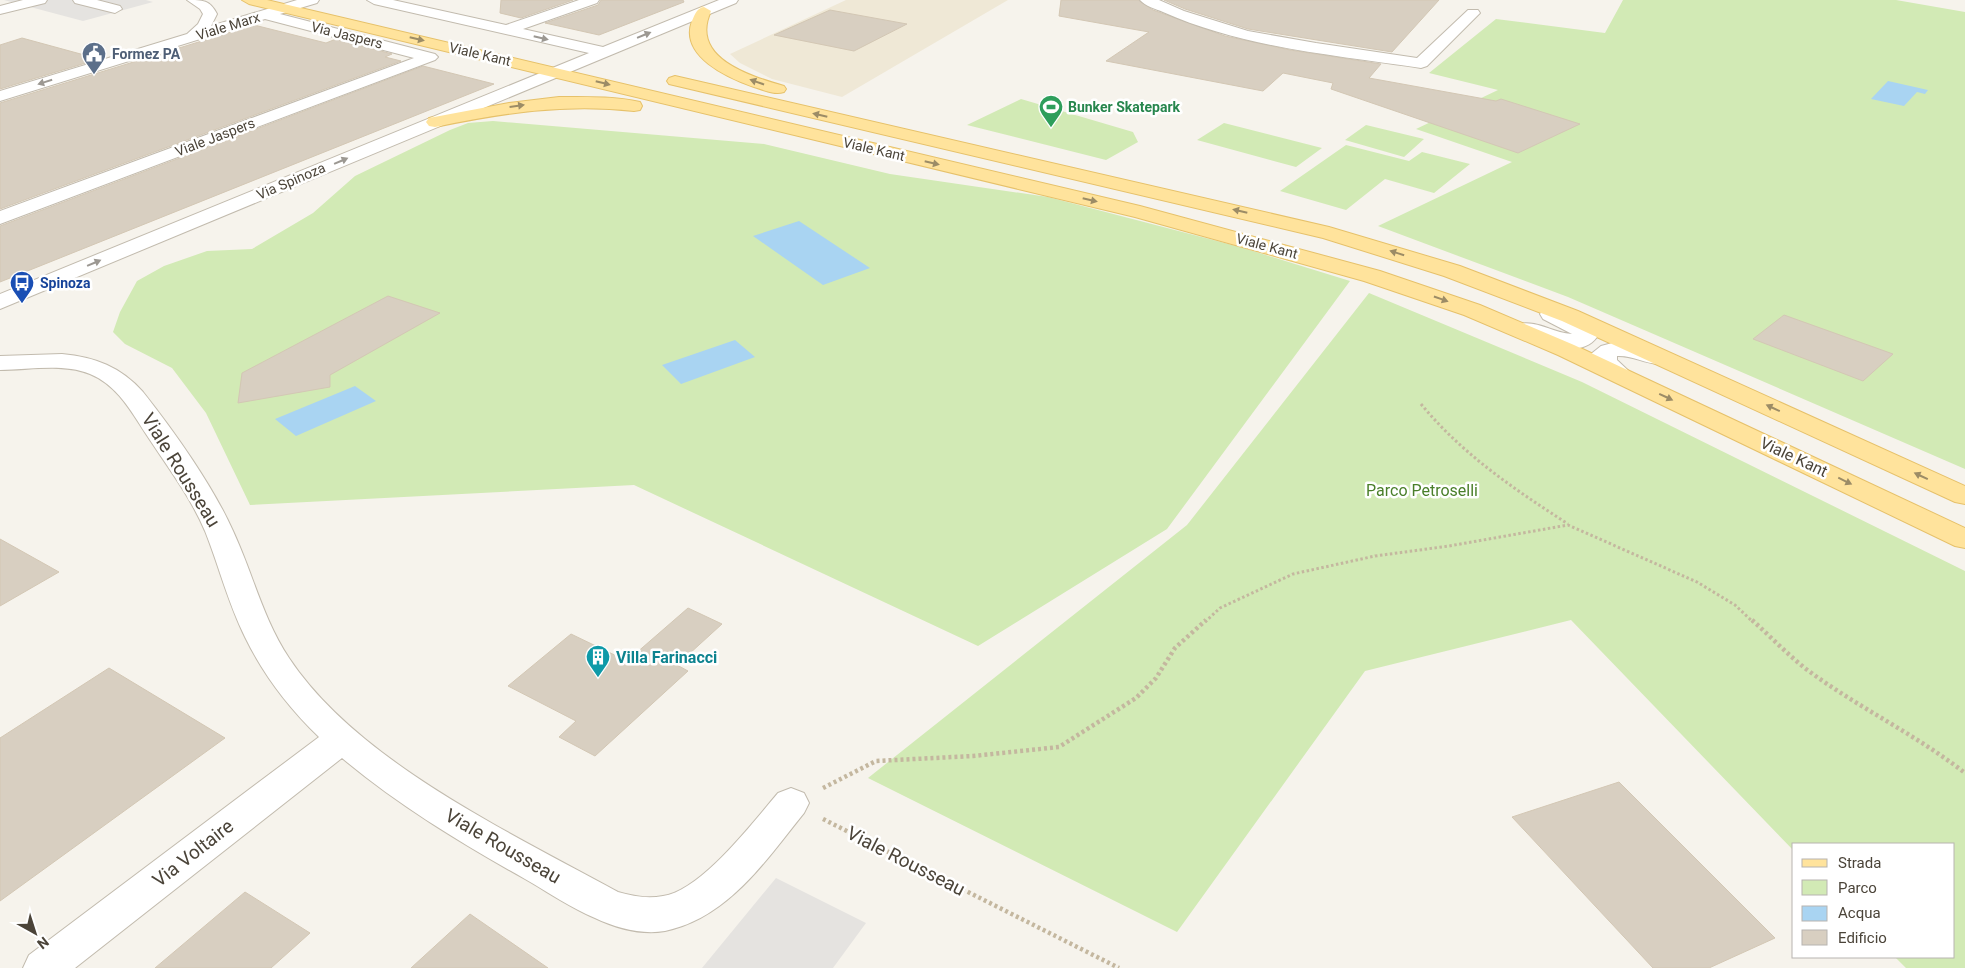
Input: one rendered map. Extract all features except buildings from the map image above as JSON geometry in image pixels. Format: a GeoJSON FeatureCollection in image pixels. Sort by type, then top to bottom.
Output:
{"type":"FeatureCollection","features":[{"type":"Feature","properties":{"kind":"main road","name":"Viale Kant"},"geometry":{"type":"LineString","coordinates":[[249,0],[1140,212],[1278,248],[1412,289],[1492,318],[1622,376],[1965,539]]}},
{"type":"Feature","properties":{"kind":"main road","name":"Viale Kant"},"geometry":{"type":"LineString","coordinates":[[369,5],[612,67]]}},
{"type":"Feature","properties":{"kind":"main road"},"geometry":{"type":"LineString","coordinates":[[704,11],[698,30],[700,40],[709,56],[732,72],[783,91],[925,130],[988,153]]}},
{"type":"Feature","properties":{"kind":"main road","name":"Viale Kant"},"geometry":{"type":"LineString","coordinates":[[660,78],[1272,218],[1434,264],[1514,294],[1711,379],[1965,496]]}},
{"type":"Feature","properties":{"kind":"main road"},"geometry":{"type":"LineString","coordinates":[[435,122],[527,105],[601,102],[637,106],[753,131],[868,147]]}},
{"type":"Feature","properties":{"kind":"street"},"geometry":{"type":"LineString","coordinates":[[1,18],[40,0]]}},
{"type":"Feature","properties":{"kind":"street"},"geometry":{"type":"LineString","coordinates":[[80,0],[115,9]]}},
{"type":"Feature","properties":{"kind":"street"},"geometry":{"type":"LineString","coordinates":[[192,37],[204,26],[210,14],[206,6],[194,0]]}},
{"type":"Feature","properties":{"kind":"street","name":"Viale Marx"},"geometry":{"type":"LineString","coordinates":[[0,96],[312,0]]}},
{"type":"Feature","properties":{"kind":"street"},"geometry":{"type":"LineString","coordinates":[[410,0],[603,52]]}},
{"type":"Feature","properties":{"kind":"street"},"geometry":{"type":"LineString","coordinates":[[369,5],[489,26],[506,25],[592,0]]}},
{"type":"Feature","properties":{"kind":"street","name":"Via Spinoza"},"geometry":{"type":"LineString","coordinates":[[0,302],[731,0]]}},
{"type":"Feature","properties":{"kind":"street"},"geometry":{"type":"LineString","coordinates":[[1147,0],[1198,21],[1247,34],[1421,63],[1473,13]]}},
{"type":"Feature","properties":{"kind":"street"},"geometry":{"type":"LineString","coordinates":[[506,25],[534,10]]}},
{"type":"Feature","properties":{"kind":"street","name":"Via Jaspers"},"geometry":{"type":"LineString","coordinates":[[265,14],[430,57]]}},
{"type":"Feature","properties":{"kind":"street","name":"Viale Jaspers"},"geometry":{"type":"LineString","coordinates":[[0,218],[430,57]]}},
{"type":"Feature","properties":{"kind":"street"},"geometry":{"type":"LineString","coordinates":[[61,63],[86,70]]}},
{"type":"Feature","properties":{"kind":"street","name":"Viale Kant"},"geometry":{"type":"LineString","coordinates":[[1434,264],[1561,318],[1580,328],[1586,334],[1580,340],[1567,341],[1492,318]]}},
{"type":"Feature","properties":{"kind":"street","name":"Viale Kant"},"geometry":{"type":"LineString","coordinates":[[1622,376],[1607,363],[1603,354],[1619,349],[1637,352],[1711,379]]}},
{"type":"Feature","properties":{"kind":"street","name":"Viale Rousseau"},"geometry":{"type":"LineString","coordinates":[[8,365],[62,362],[93,367],[115,379],[135,397],[215,522],[246,604],[273,660],[308,706],[343,738],[402,784],[441,810],[608,906],[633,915],[651,916],[669,914],[702,898],[727,877],[791,803]]}},
{"type":"Feature","properties":{"kind":"street","name":"Via Voltaire"},"geometry":{"type":"LineString","coordinates":[[44,968],[343,738]]}},
{"type":"Feature","properties":{"kind":"path"},"geometry":{"type":"LineString","coordinates":[[1421,404],[1432,418],[1495,477],[1568,525],[1696,582],[1736,604],[1805,668],[1871,712],[1939,753],[1965,773]]}},
{"type":"Feature","properties":{"kind":"path"},"geometry":{"type":"LineString","coordinates":[[791,803],[876,761],[974,756],[1059,747],[1136,698],[1156,678],[1175,648],[1220,608],[1293,574],[1375,556],[1449,546],[1568,525]]}},
{"type":"Feature","properties":{"kind":"path","name":"Viale Rousseau"},"geometry":{"type":"LineString","coordinates":[[791,803],[1119,968]]}},
{"type":"Feature","properties":{"kind":"shaded area"},"geometry":{"type":"Polygon","coordinates":[[[4,0],[146,0],[153,2],[83,21],[4,0]]]}},
{"type":"Feature","properties":{"kind":"shaded area"},"geometry":{"type":"Polygon","coordinates":[[[846,0],[1008,0],[842,97],[772,79],[740,63],[730,54],[846,0]]]}},
{"type":"Feature","properties":{"kind":"shaded area"},"geometry":{"type":"Polygon","coordinates":[[[776,878],[866,923],[833,968],[702,968],[776,878]]]}},
{"type":"Feature","properties":{"kind":"green space"},"geometry":{"type":"Polygon","coordinates":[[[1623,0],[1896,0],[1965,12],[1965,469],[1568,297],[1378,226],[1512,162],[1416,129],[1498,90],[1429,73],[1496,19],[1605,33],[1623,0]]]}},
{"type":"Feature","properties":{"kind":"green space","name":"Bunker Skatepark"},"geometry":{"type":"Polygon","coordinates":[[[1021,99],[1133,132],[1138,142],[1106,160],[967,125],[1021,99]]]}},
{"type":"Feature","properties":{"kind":"green space"},"geometry":{"type":"Polygon","coordinates":[[[493,121],[764,144],[890,174],[1048,197],[1240,247],[1350,281],[1167,529],[978,646],[634,485],[250,505],[206,413],[172,368],[125,344],[113,332],[120,312],[137,281],[164,266],[207,251],[252,249],[313,213],[355,176],[450,130],[468,123],[493,121]]]}},
{"type":"Feature","properties":{"kind":"green space"},"geometry":{"type":"Polygon","coordinates":[[[1224,123],[1322,148],[1296,167],[1197,140],[1224,123]]]}},
{"type":"Feature","properties":{"kind":"green space"},"geometry":{"type":"Polygon","coordinates":[[[1366,125],[1424,139],[1404,157],[1345,140],[1366,125]]]}},
{"type":"Feature","properties":{"kind":"green space"},"geometry":{"type":"Polygon","coordinates":[[[1346,145],[1409,161],[1422,152],[1470,164],[1434,193],[1385,179],[1346,210],[1280,191],[1346,145]]]}},
{"type":"Feature","properties":{"kind":"green space","name":"Parco Petroselli"},"geometry":{"type":"Polygon","coordinates":[[[1369,293],[1582,382],[1965,571],[1965,968],[1906,968],[1896,958],[1955,958],[1955,843],[1792,843],[1792,849],[1571,620],[1365,671],[1177,932],[868,778],[1187,525],[1369,293]]]}},
{"type":"Feature","properties":{"kind":"water"},"geometry":{"type":"Polygon","coordinates":[[[1888,81],[1928,90],[1925,94],[1917,92],[1904,106],[1871,99],[1888,81]]]}},
{"type":"Feature","properties":{"kind":"water"},"geometry":{"type":"Polygon","coordinates":[[[799,221],[870,268],[823,285],[753,236],[799,221]]]}},
{"type":"Feature","properties":{"kind":"water"},"geometry":{"type":"Polygon","coordinates":[[[735,340],[755,357],[681,384],[662,365],[735,340]]]}},
{"type":"Feature","properties":{"kind":"water"},"geometry":{"type":"Polygon","coordinates":[[[355,386],[376,401],[296,436],[275,419],[355,386]]]}},
{"type":"Feature","properties":{"kind":"place","name":"Formez PA"},"geometry":{"type":"Point","coordinates":[94,75]}},
{"type":"Feature","properties":{"kind":"place","name":"Bunker Skatepark"},"geometry":{"type":"Point","coordinates":[1051,128]}},
{"type":"Feature","properties":{"kind":"place","name":"Spinoza"},"geometry":{"type":"Point","coordinates":[22,304]}},
{"type":"Feature","properties":{"kind":"place","name":"Villa Farinacci"},"geometry":{"type":"Point","coordinates":[598,678]}}]}
